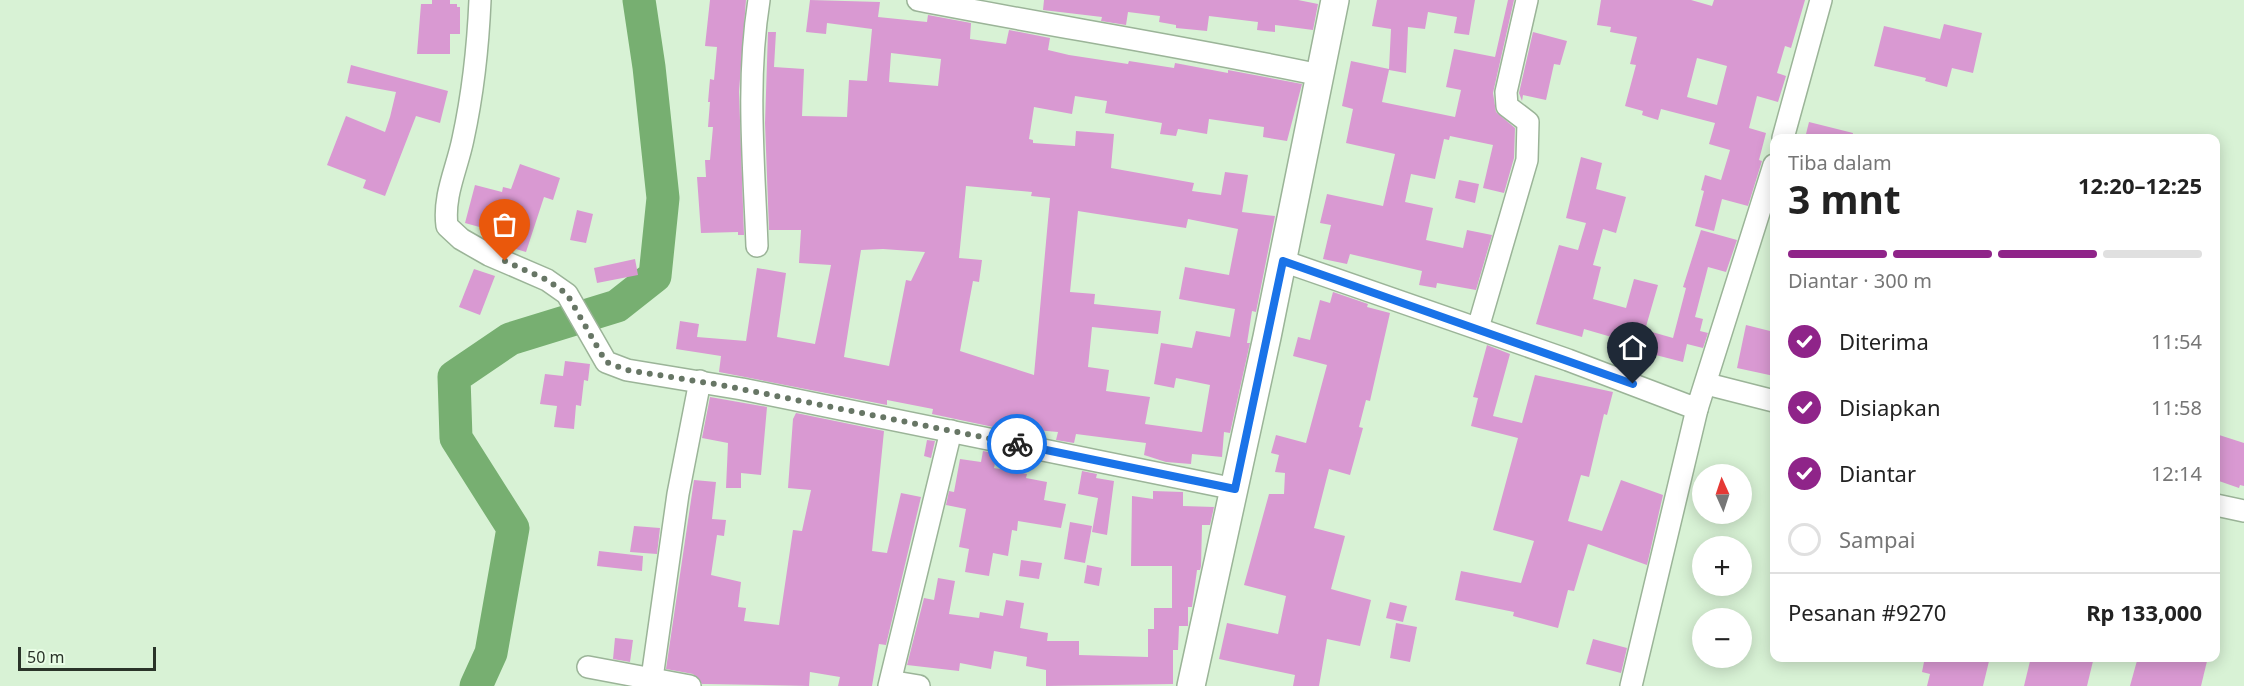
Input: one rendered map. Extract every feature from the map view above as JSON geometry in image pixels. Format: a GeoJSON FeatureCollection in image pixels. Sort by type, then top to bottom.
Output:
{"type":"FeatureCollection","features":[{"type":"Feature","properties":{"kind":"main road"},"geometry":{"type":"LineString","coordinates":[[1191,686],[1283,261],[1335,0]]}},
{"type":"Feature","properties":{"kind":"street"},"geometry":{"type":"LineString","coordinates":[[480,0],[476,68],[463,141],[447,197],[447,226],[460,239],[489,255],[547,280],[567,294],[606,362],[627,370],[700,381],[1235,489]]}},
{"type":"Feature","properties":{"kind":"street"},"geometry":{"type":"LineString","coordinates":[[757,246],[753,107],[754,30],[759,0]]}},
{"type":"Feature","properties":{"kind":"street"},"geometry":{"type":"LineString","coordinates":[[918,0],[1081,31],[1202,50],[1320,75]]}},
{"type":"Feature","properties":{"kind":"street"},"geometry":{"type":"LineString","coordinates":[[1478,328],[1527,160],[1528,122],[1507,106],[1506,92],[1527,0]]}},
{"type":"Feature","properties":{"kind":"street"},"geometry":{"type":"LineString","coordinates":[[1784,134],[1821,0]]}},
{"type":"Feature","properties":{"kind":"street"},"geometry":{"type":"LineString","coordinates":[[1631,686],[1697,409],[1707,384],[1770,178]]}},
{"type":"Feature","properties":{"kind":"street"},"geometry":{"type":"LineString","coordinates":[[1283,261],[1478,328],[1697,409]]}},
{"type":"Feature","properties":{"kind":"street"},"geometry":{"type":"LineString","coordinates":[[652,678],[678,494],[700,381]]}},
{"type":"Feature","properties":{"kind":"street"},"geometry":{"type":"LineString","coordinates":[[1707,384],[1770,400]]}},
{"type":"Feature","properties":{"kind":"street"},"geometry":{"type":"LineString","coordinates":[[919,686],[901,683],[890,686],[951,431]]}},
{"type":"Feature","properties":{"kind":"street"},"geometry":{"type":"LineString","coordinates":[[2220,506],[2244,511]]}},
{"type":"Feature","properties":{"kind":"street"},"geometry":{"type":"LineString","coordinates":[[588,668],[690,686]]}},
{"type":"Feature","properties":{"kind":"building"},"geometry":{"type":"Polygon","coordinates":[[[432,0],[450,0],[450,4],[457,4],[457,7],[460,7],[460,34],[450,34],[450,54],[417,54],[421,4],[432,4],[432,0]]]}},
{"type":"Feature","properties":{"kind":"building"},"geometry":{"type":"Polygon","coordinates":[[[710,0],[746,0],[739,92],[744,235],[738,235],[738,232],[701,233],[697,177],[706,177],[705,160],[710,160],[713,127],[708,127],[710,102],[708,102],[710,79],[714,80],[717,47],[705,46],[710,0]]]}},
{"type":"Feature","properties":{"kind":"building"},"geometry":{"type":"Polygon","coordinates":[[[810,0],[880,2],[878,17],[927,22],[928,15],[971,23],[970,39],[1006,44],[1009,30],[1050,38],[1048,50],[1069,55],[1174,68],[1175,63],[1302,84],[1287,141],[1263,137],[1264,127],[1209,119],[1207,134],[1178,129],[1176,136],[1160,134],[1162,123],[1105,113],[1107,101],[1075,96],[1072,114],[1034,107],[1029,139],[1033,140],[1033,143],[1075,146],[1076,131],[1114,134],[1111,168],[1194,183],[1192,191],[1221,195],[1225,172],[1248,175],[1242,212],[1275,216],[1256,312],[1252,311],[1247,343],[1250,343],[1230,433],[1224,432],[1222,457],[1192,454],[1191,464],[1166,462],[1144,455],[1146,443],[1076,434],[1074,443],[1056,440],[1058,432],[1013,428],[1012,431],[932,414],[933,409],[887,400],[887,405],[719,372],[721,356],[676,349],[680,321],[699,324],[697,337],[746,341],[757,268],[786,273],[777,337],[815,344],[831,265],[799,263],[801,230],[769,230],[765,123],[768,32],[776,32],[774,67],[804,69],[802,116],[847,117],[849,80],[867,81],[872,29],[827,23],[826,34],[806,32],[810,0]],[[891,53],[889,82],[938,86],[941,59],[891,53]],[[966,186],[959,258],[982,260],[979,282],[973,281],[960,351],[1034,375],[1050,198],[1031,196],[1032,192],[966,186]],[[1078,211],[1070,292],[1095,294],[1094,304],[1161,311],[1158,334],[1092,327],[1088,367],[1109,370],[1106,391],[1150,397],[1145,424],[1202,432],[1210,385],[1176,378],[1174,388],[1154,384],[1161,343],[1192,348],[1196,331],[1230,337],[1235,309],[1179,299],[1185,267],[1229,275],[1238,229],[1188,219],[1186,228],[1078,211]],[[861,250],[844,357],[889,366],[906,280],[911,281],[925,252],[861,250]]]}},
{"type":"Feature","properties":{"kind":"building"},"geometry":{"type":"Polygon","coordinates":[[[1044,0],[1298,0],[1318,4],[1313,30],[1275,25],[1275,32],[1257,30],[1258,22],[1209,16],[1207,31],[1176,28],[1176,25],[1159,22],[1160,16],[1128,12],[1126,25],[1101,21],[1102,17],[1043,10],[1044,0]]]}},
{"type":"Feature","properties":{"kind":"building"},"geometry":{"type":"Polygon","coordinates":[[[1377,0],[1475,0],[1469,35],[1454,33],[1457,17],[1428,12],[1425,29],[1408,27],[1406,73],[1389,70],[1382,102],[1455,117],[1461,90],[1446,87],[1454,49],[1495,57],[1508,0],[1514,0],[1493,93],[1496,112],[1515,128],[1514,158],[1504,193],[1483,188],[1493,145],[1450,136],[1449,140],[1444,139],[1435,179],[1411,174],[1405,202],[1433,208],[1426,240],[1463,248],[1467,230],[1492,235],[1476,290],[1437,283],[1436,288],[1419,285],[1422,271],[1350,254],[1347,264],[1323,259],[1331,225],[1320,223],[1327,194],[1383,206],[1395,154],[1346,143],[1353,109],[1342,106],[1351,61],[1389,69],[1391,29],[1372,26],[1377,0]]]}},
{"type":"Feature","properties":{"kind":"building"},"geometry":{"type":"Polygon","coordinates":[[[1601,0],[1691,0],[1712,6],[1714,0],[1805,0],[1791,48],[1785,46],[1777,73],[1786,76],[1778,102],[1757,96],[1749,128],[1766,133],[1759,160],[1762,161],[1748,206],[1722,199],[1714,231],[1695,226],[1704,191],[1701,190],[1705,175],[1721,180],[1730,150],[1709,144],[1715,123],[1661,109],[1658,120],[1642,115],[1643,111],[1625,106],[1636,65],[1630,64],[1637,37],[1610,32],[1611,27],[1597,25],[1601,0]],[[1697,58],[1687,97],[1717,105],[1727,66],[1697,58]]]}},
{"type":"Feature","properties":{"kind":"building"},"geometry":{"type":"Polygon","coordinates":[[[1944,24],[1982,33],[1973,73],[1952,68],[1947,87],[1925,81],[1926,78],[1874,66],[1884,26],[1940,39],[1944,24]]]}},
{"type":"Feature","properties":{"kind":"building"},"geometry":{"type":"Polygon","coordinates":[[[1533,32],[1567,41],[1560,65],[1554,64],[1546,100],[1523,95],[1522,101],[1519,93],[1533,32]]]}},
{"type":"Feature","properties":{"kind":"building"},"geometry":{"type":"Polygon","coordinates":[[[351,65],[448,91],[440,123],[416,116],[385,196],[363,188],[366,180],[327,165],[346,116],[385,132],[396,92],[347,83],[351,65]]]}},
{"type":"Feature","properties":{"kind":"building"},"geometry":{"type":"Polygon","coordinates":[[[1809,122],[1853,133],[1853,134],[1806,134],[1809,122]]]}},
{"type":"Feature","properties":{"kind":"building"},"geometry":{"type":"Polygon","coordinates":[[[1581,157],[1602,163],[1596,189],[1626,197],[1616,233],[1603,229],[1593,265],[1601,267],[1593,299],[1626,308],[1634,279],[1658,285],[1645,330],[1673,338],[1686,288],[1683,287],[1701,230],[1737,240],[1726,272],[1708,267],[1695,317],[1703,319],[1700,331],[1708,333],[1703,348],[1687,344],[1683,362],[1644,352],[1646,347],[1584,329],[1582,337],[1536,324],[1559,245],[1578,250],[1586,223],[1566,218],[1581,157]]]}},
{"type":"Feature","properties":{"kind":"building"},"geometry":{"type":"Polygon","coordinates":[[[520,164],[560,178],[553,200],[544,197],[526,252],[509,247],[512,236],[465,223],[475,185],[502,192],[503,187],[511,189],[520,164]]]}},
{"type":"Feature","properties":{"kind":"building"},"geometry":{"type":"Polygon","coordinates":[[[1459,180],[1479,184],[1475,203],[1455,198],[1459,180]]]}},
{"type":"Feature","properties":{"kind":"building"},"geometry":{"type":"Polygon","coordinates":[[[577,210],[593,214],[586,243],[570,240],[577,210]]]}},
{"type":"Feature","properties":{"kind":"building"},"geometry":{"type":"Polygon","coordinates":[[[635,259],[638,275],[597,283],[594,268],[635,259]]]}},
{"type":"Feature","properties":{"kind":"building"},"geometry":{"type":"Polygon","coordinates":[[[474,269],[495,276],[480,315],[459,307],[474,269]]]}},
{"type":"Feature","properties":{"kind":"building"},"geometry":{"type":"Polygon","coordinates":[[[1333,292],[1368,304],[1367,307],[1390,313],[1370,401],[1366,400],[1359,427],[1363,428],[1350,475],[1329,469],[1314,528],[1345,536],[1331,589],[1371,600],[1360,646],[1327,639],[1319,686],[1293,686],[1295,675],[1219,659],[1227,623],[1278,634],[1286,596],[1244,585],[1269,494],[1284,494],[1285,473],[1275,472],[1279,455],[1271,453],[1276,435],[1306,443],[1327,365],[1293,356],[1298,337],[1310,340],[1320,300],[1330,303],[1333,292]]]}},
{"type":"Feature","properties":{"kind":"building"},"geometry":{"type":"Polygon","coordinates":[[[1746,325],[1770,331],[1770,375],[1737,368],[1746,325]]]}},
{"type":"Feature","properties":{"kind":"building"},"geometry":{"type":"Polygon","coordinates":[[[1487,345],[1510,354],[1493,416],[1522,423],[1535,375],[1613,392],[1607,415],[1604,414],[1589,477],[1581,475],[1568,521],[1602,531],[1621,480],[1663,495],[1647,565],[1588,544],[1574,591],[1568,590],[1558,628],[1513,616],[1514,612],[1455,600],[1461,571],[1521,583],[1534,541],[1493,530],[1518,438],[1471,426],[1478,398],[1473,397],[1487,345]]]}},
{"type":"Feature","properties":{"kind":"building"},"geometry":{"type":"Polygon","coordinates":[[[565,361],[590,364],[588,381],[584,380],[581,406],[576,405],[574,429],[554,427],[557,406],[540,404],[545,374],[563,376],[565,361]]]}},
{"type":"Feature","properties":{"kind":"building"},"geometry":{"type":"Polygon","coordinates":[[[710,397],[767,407],[761,475],[741,473],[741,488],[726,488],[728,443],[702,438],[710,397]]]}},
{"type":"Feature","properties":{"kind":"building"},"geometry":{"type":"Polygon","coordinates":[[[796,413],[884,431],[872,551],[887,553],[901,493],[921,497],[886,645],[879,644],[872,686],[838,686],[840,677],[810,672],[809,686],[702,684],[693,674],[666,669],[694,480],[716,482],[712,519],[726,520],[724,536],[717,535],[711,575],[741,582],[738,607],[746,608],[744,621],[779,625],[793,530],[802,531],[811,490],[788,488],[793,419],[796,413]]]}},
{"type":"Feature","properties":{"kind":"building"},"geometry":{"type":"Polygon","coordinates":[[[2220,435],[2244,443],[2244,486],[2240,485],[2239,488],[2220,481],[2220,435]]]}},
{"type":"Feature","properties":{"kind":"building"},"geometry":{"type":"Polygon","coordinates":[[[927,440],[935,441],[931,458],[924,456],[927,440]]]}},
{"type":"Feature","properties":{"kind":"building"},"geometry":{"type":"Polygon","coordinates":[[[983,451],[997,454],[994,468],[1027,474],[1026,478],[1047,482],[1044,500],[1066,504],[1061,528],[1018,521],[1017,531],[1012,530],[1008,556],[993,553],[989,576],[965,572],[969,549],[959,547],[966,509],[946,505],[949,491],[954,492],[960,459],[981,462],[983,451]]]}},
{"type":"Feature","properties":{"kind":"building"},"geometry":{"type":"Polygon","coordinates":[[[1082,471],[1097,474],[1096,478],[1114,481],[1107,535],[1092,532],[1098,498],[1078,494],[1082,471]]]}},
{"type":"Feature","properties":{"kind":"building"},"geometry":{"type":"Polygon","coordinates":[[[1153,491],[1183,492],[1183,506],[1214,507],[1210,525],[1202,525],[1201,566],[1200,570],[1197,570],[1192,607],[1188,607],[1188,626],[1179,626],[1178,650],[1173,650],[1173,684],[1046,686],[1046,670],[1026,666],[1027,657],[994,651],[991,669],[960,663],[959,671],[907,665],[924,598],[934,600],[938,578],[955,581],[949,614],[979,618],[980,612],[1003,616],[1006,600],[1024,603],[1020,628],[1048,633],[1047,641],[1079,641],[1079,655],[1148,657],[1148,629],[1154,629],[1154,608],[1172,608],[1172,566],[1131,566],[1132,496],[1153,499],[1153,491]]]}},
{"type":"Feature","properties":{"kind":"building"},"geometry":{"type":"Polygon","coordinates":[[[1070,522],[1092,526],[1085,563],[1064,559],[1070,522]]]}},
{"type":"Feature","properties":{"kind":"building"},"geometry":{"type":"Polygon","coordinates":[[[634,526],[660,528],[657,554],[630,552],[634,526]]]}},
{"type":"Feature","properties":{"kind":"building"},"geometry":{"type":"Polygon","coordinates":[[[599,551],[643,556],[642,571],[597,566],[599,551]]]}},
{"type":"Feature","properties":{"kind":"building"},"geometry":{"type":"Polygon","coordinates":[[[1021,560],[1042,563],[1039,579],[1019,576],[1021,560]]]}},
{"type":"Feature","properties":{"kind":"building"},"geometry":{"type":"Polygon","coordinates":[[[1087,565],[1102,568],[1099,586],[1084,583],[1087,565]]]}},
{"type":"Feature","properties":{"kind":"building"},"geometry":{"type":"Polygon","coordinates":[[[1390,602],[1407,606],[1403,622],[1386,618],[1390,602]]]}},
{"type":"Feature","properties":{"kind":"building"},"geometry":{"type":"Polygon","coordinates":[[[1396,623],[1417,627],[1410,662],[1390,658],[1396,623]]]}},
{"type":"Feature","properties":{"kind":"building"},"geometry":{"type":"Polygon","coordinates":[[[615,638],[633,640],[630,662],[613,659],[615,638]]]}},
{"type":"Feature","properties":{"kind":"building"},"geometry":{"type":"Polygon","coordinates":[[[1593,639],[1627,648],[1621,673],[1586,664],[1593,639]]]}},
{"type":"Feature","properties":{"kind":"building"},"geometry":{"type":"Polygon","coordinates":[[[1924,662],[1989,662],[1983,686],[1927,686],[1930,674],[1922,672],[1924,662]]]}},
{"type":"Feature","properties":{"kind":"building"},"geometry":{"type":"Polygon","coordinates":[[[2030,662],[2093,662],[2087,686],[2024,686],[2030,662]]]}},
{"type":"Feature","properties":{"kind":"building"},"geometry":{"type":"Polygon","coordinates":[[[2137,662],[2207,662],[2201,686],[2130,686],[2137,662]]]}},
{"type":"Feature","properties":{"kind":"waterway"},"geometry":{"type":"LineString","coordinates":[[476,686],[491,653],[513,528],[456,438],[454,377],[510,339],[617,306],[655,276],[663,198],[649,67],[639,0]]}},
{"type":"Feature","properties":{"kind":"way so far"},"geometry":{"type":"LineString","coordinates":[[505,261],[547,280],[567,294],[606,362],[627,370],[721,385],[1017,444]]}},
{"type":"Feature","properties":{"kind":"route"},"geometry":{"type":"LineString","coordinates":[[1017,444],[1235,489],[1283,261],[1633,384]]}}]}
